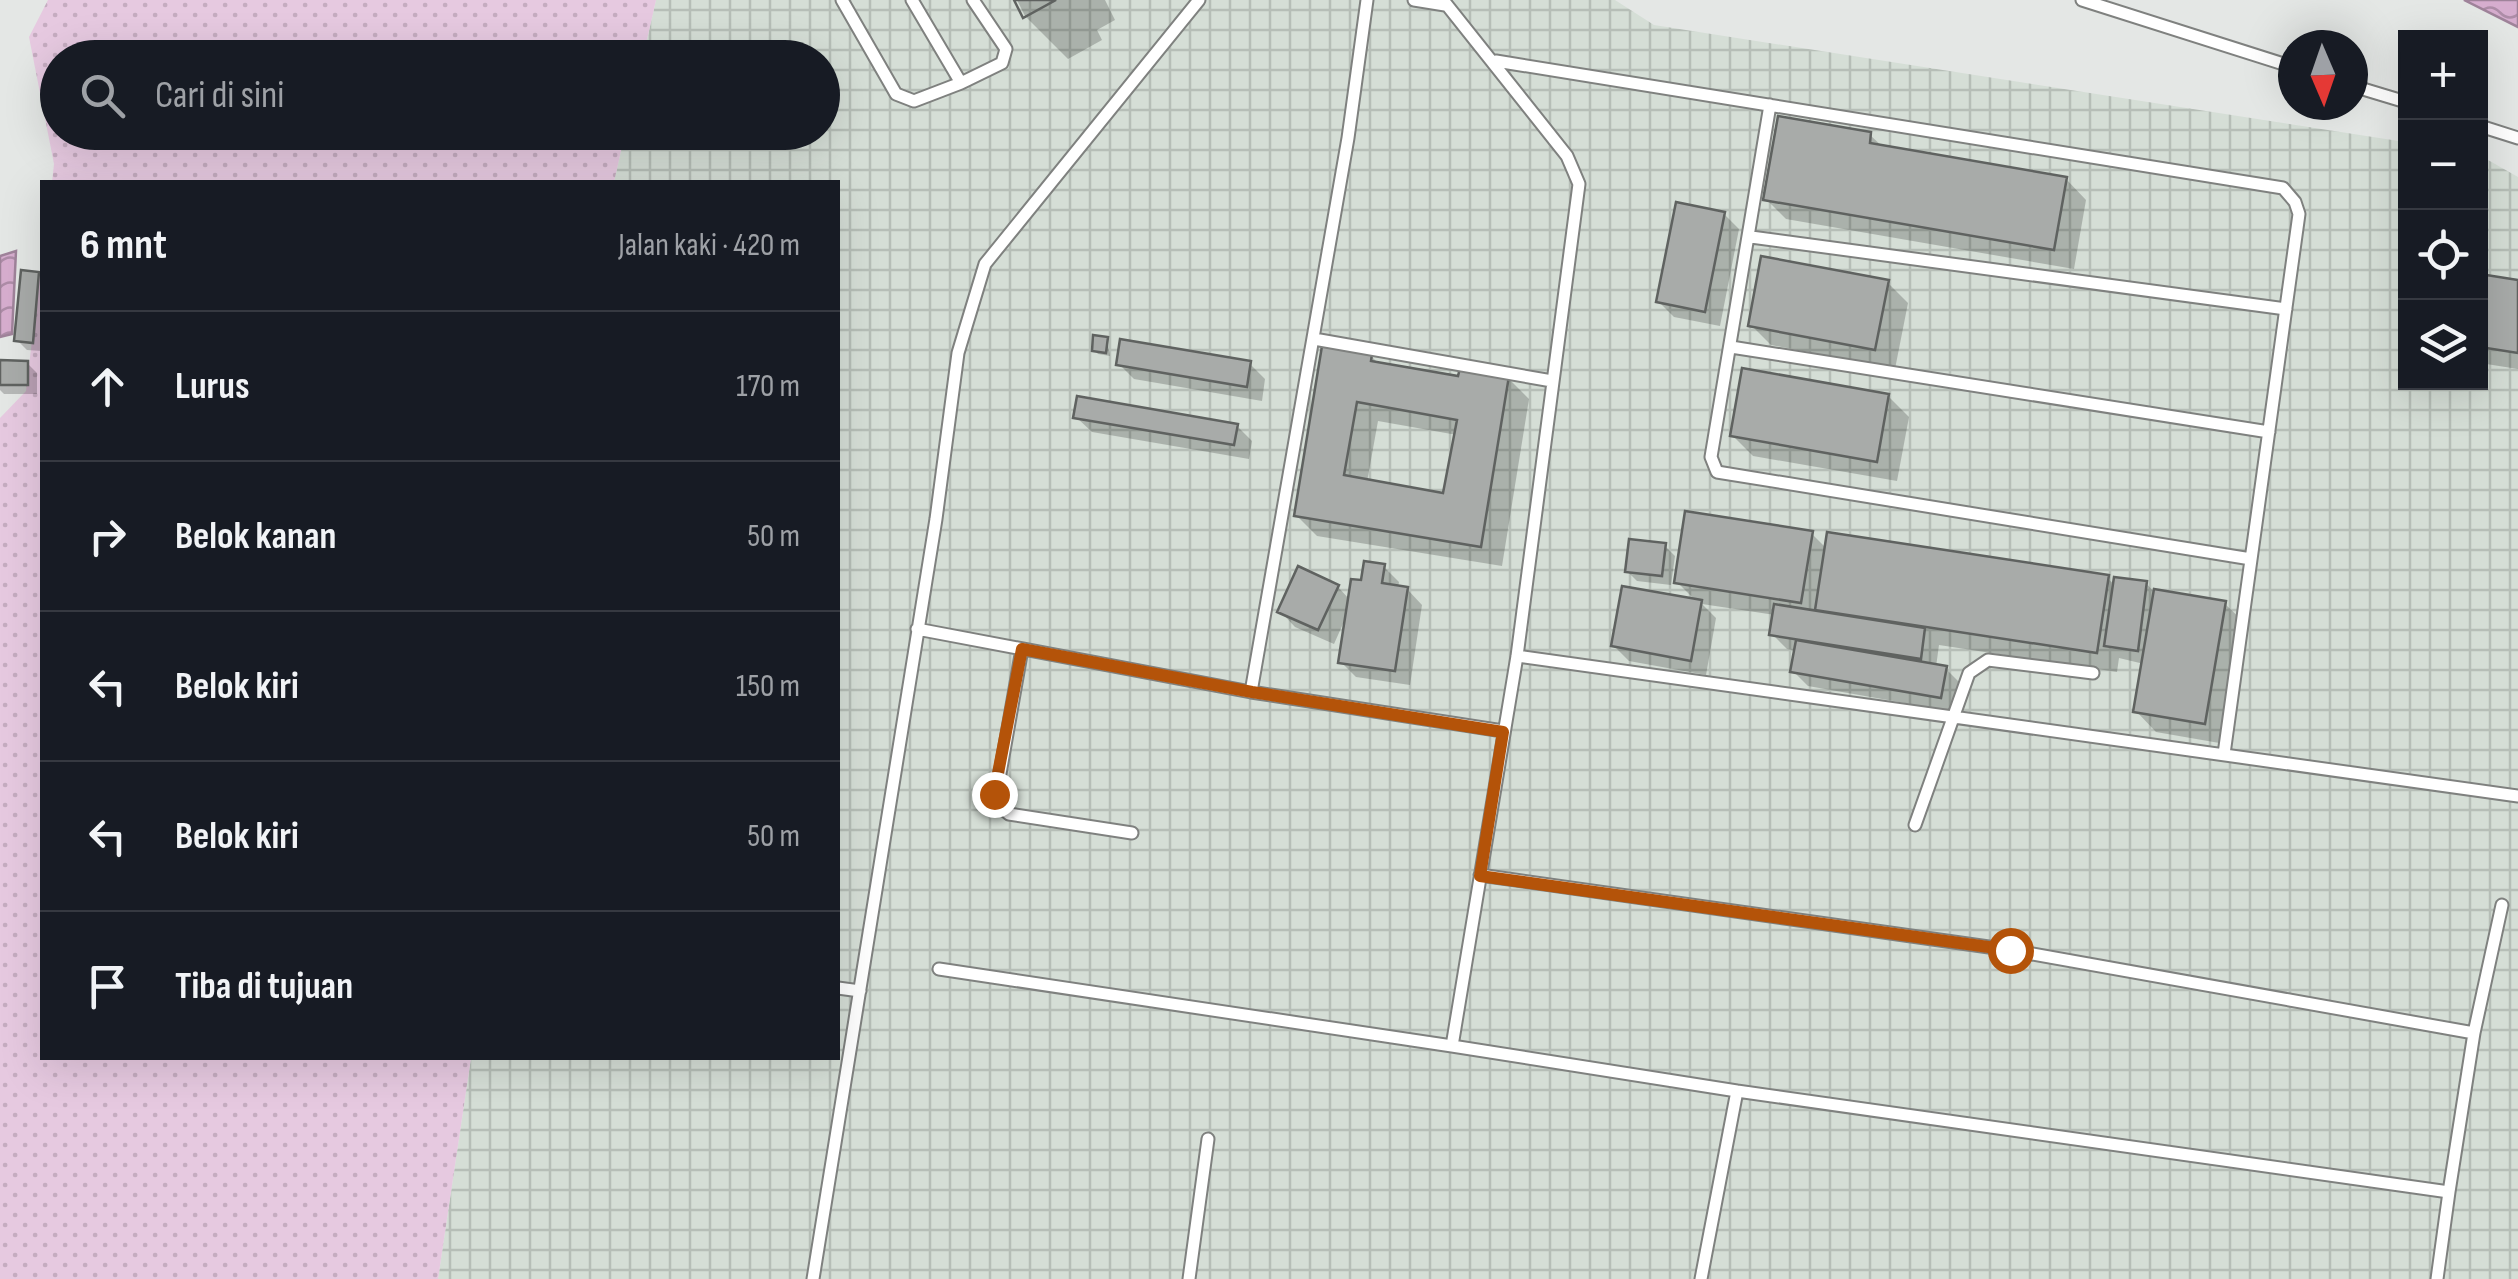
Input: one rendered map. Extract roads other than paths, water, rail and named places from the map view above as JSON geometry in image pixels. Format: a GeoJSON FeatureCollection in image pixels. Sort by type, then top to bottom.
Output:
{"type":"FeatureCollection","features":[{"type":"Feature","properties":{"kind":"lane"},"geometry":{"type":"LineString","coordinates":[[842,0],[896,94],[925,100],[1002,62],[1005,56],[1001,40],[973,0]]}},
{"type":"Feature","properties":{"kind":"lane"},"geometry":{"type":"LineString","coordinates":[[912,0],[962,83]]}},
{"type":"Feature","properties":{"kind":"lane"},"geometry":{"type":"LineString","coordinates":[[811,1276],[860,991],[958,352],[986,264],[1200,0]]}},
{"type":"Feature","properties":{"kind":"lane"},"geometry":{"type":"LineString","coordinates":[[1252,692],[1314,339],[1367,0]]}},
{"type":"Feature","properties":{"kind":"lane"},"geometry":{"type":"LineString","coordinates":[[1414,0],[1444,3],[1496,61],[1566,156],[1579,184],[1517,656],[1452,1046]]}},
{"type":"Feature","properties":{"kind":"lane"},"geometry":{"type":"LineString","coordinates":[[2082,0],[2278,62]]}},
{"type":"Feature","properties":{"kind":"lane"},"geometry":{"type":"LineString","coordinates":[[1496,61],[2282,188],[2296,202],[2299,214],[2224,754]]}},
{"type":"Feature","properties":{"kind":"lane"},"geometry":{"type":"LineString","coordinates":[[2368,91],[2398,100]]}},
{"type":"Feature","properties":{"kind":"lane"},"geometry":{"type":"LineString","coordinates":[[1770,106],[1711,457],[1713,466],[1723,476],[2251,559]]}},
{"type":"Feature","properties":{"kind":"lane"},"geometry":{"type":"LineString","coordinates":[[2488,129],[2518,138]]}},
{"type":"Feature","properties":{"kind":"lane"},"geometry":{"type":"LineString","coordinates":[[1751,237],[2286,309]]}},
{"type":"Feature","properties":{"kind":"lane"},"geometry":{"type":"LineString","coordinates":[[1314,339],[1552,381]]}},
{"type":"Feature","properties":{"kind":"lane"},"geometry":{"type":"LineString","coordinates":[[1731,348],[2269,432]]}},
{"type":"Feature","properties":{"kind":"lane"},"geometry":{"type":"LineString","coordinates":[[917,629],[1252,692],[1503,732]]}},
{"type":"Feature","properties":{"kind":"lane"},"geometry":{"type":"LineString","coordinates":[[1022,649],[995,802],[1009,814],[1132,833]]}},
{"type":"Feature","properties":{"kind":"lane"},"geometry":{"type":"LineString","coordinates":[[1517,656],[2518,796]]}},
{"type":"Feature","properties":{"kind":"lane"},"geometry":{"type":"LineString","coordinates":[[1915,825],[1956,720],[1969,673],[1988,660],[2093,674]]}},
{"type":"Feature","properties":{"kind":"lane"},"geometry":{"type":"LineString","coordinates":[[1480,876],[2010,950],[2474,1032]]}},
{"type":"Feature","properties":{"kind":"lane"},"geometry":{"type":"LineString","coordinates":[[2437,1279],[2474,1032],[2502,906]]}},
{"type":"Feature","properties":{"kind":"lane"},"geometry":{"type":"LineString","coordinates":[[939,968],[1736,1091],[2449,1192]]}},
{"type":"Feature","properties":{"kind":"lane"},"geometry":{"type":"LineString","coordinates":[[840,988],[860,991]]}},
{"type":"Feature","properties":{"kind":"lane"},"geometry":{"type":"LineString","coordinates":[[1701,1279],[1736,1091]]}},
{"type":"Feature","properties":{"kind":"lane"},"geometry":{"type":"LineString","coordinates":[[1190,1279],[1208,1139]]}},
{"type":"Feature","properties":{"kind":"water"},"geometry":{"type":"Polygon","coordinates":[[[2464,0],[2518,0],[2518,27],[2464,0]]]}},
{"type":"Feature","properties":{"kind":"water"},"geometry":{"type":"Polygon","coordinates":[[[16,251],[12,334],[0,337],[0,256],[16,251]]]}}]}
